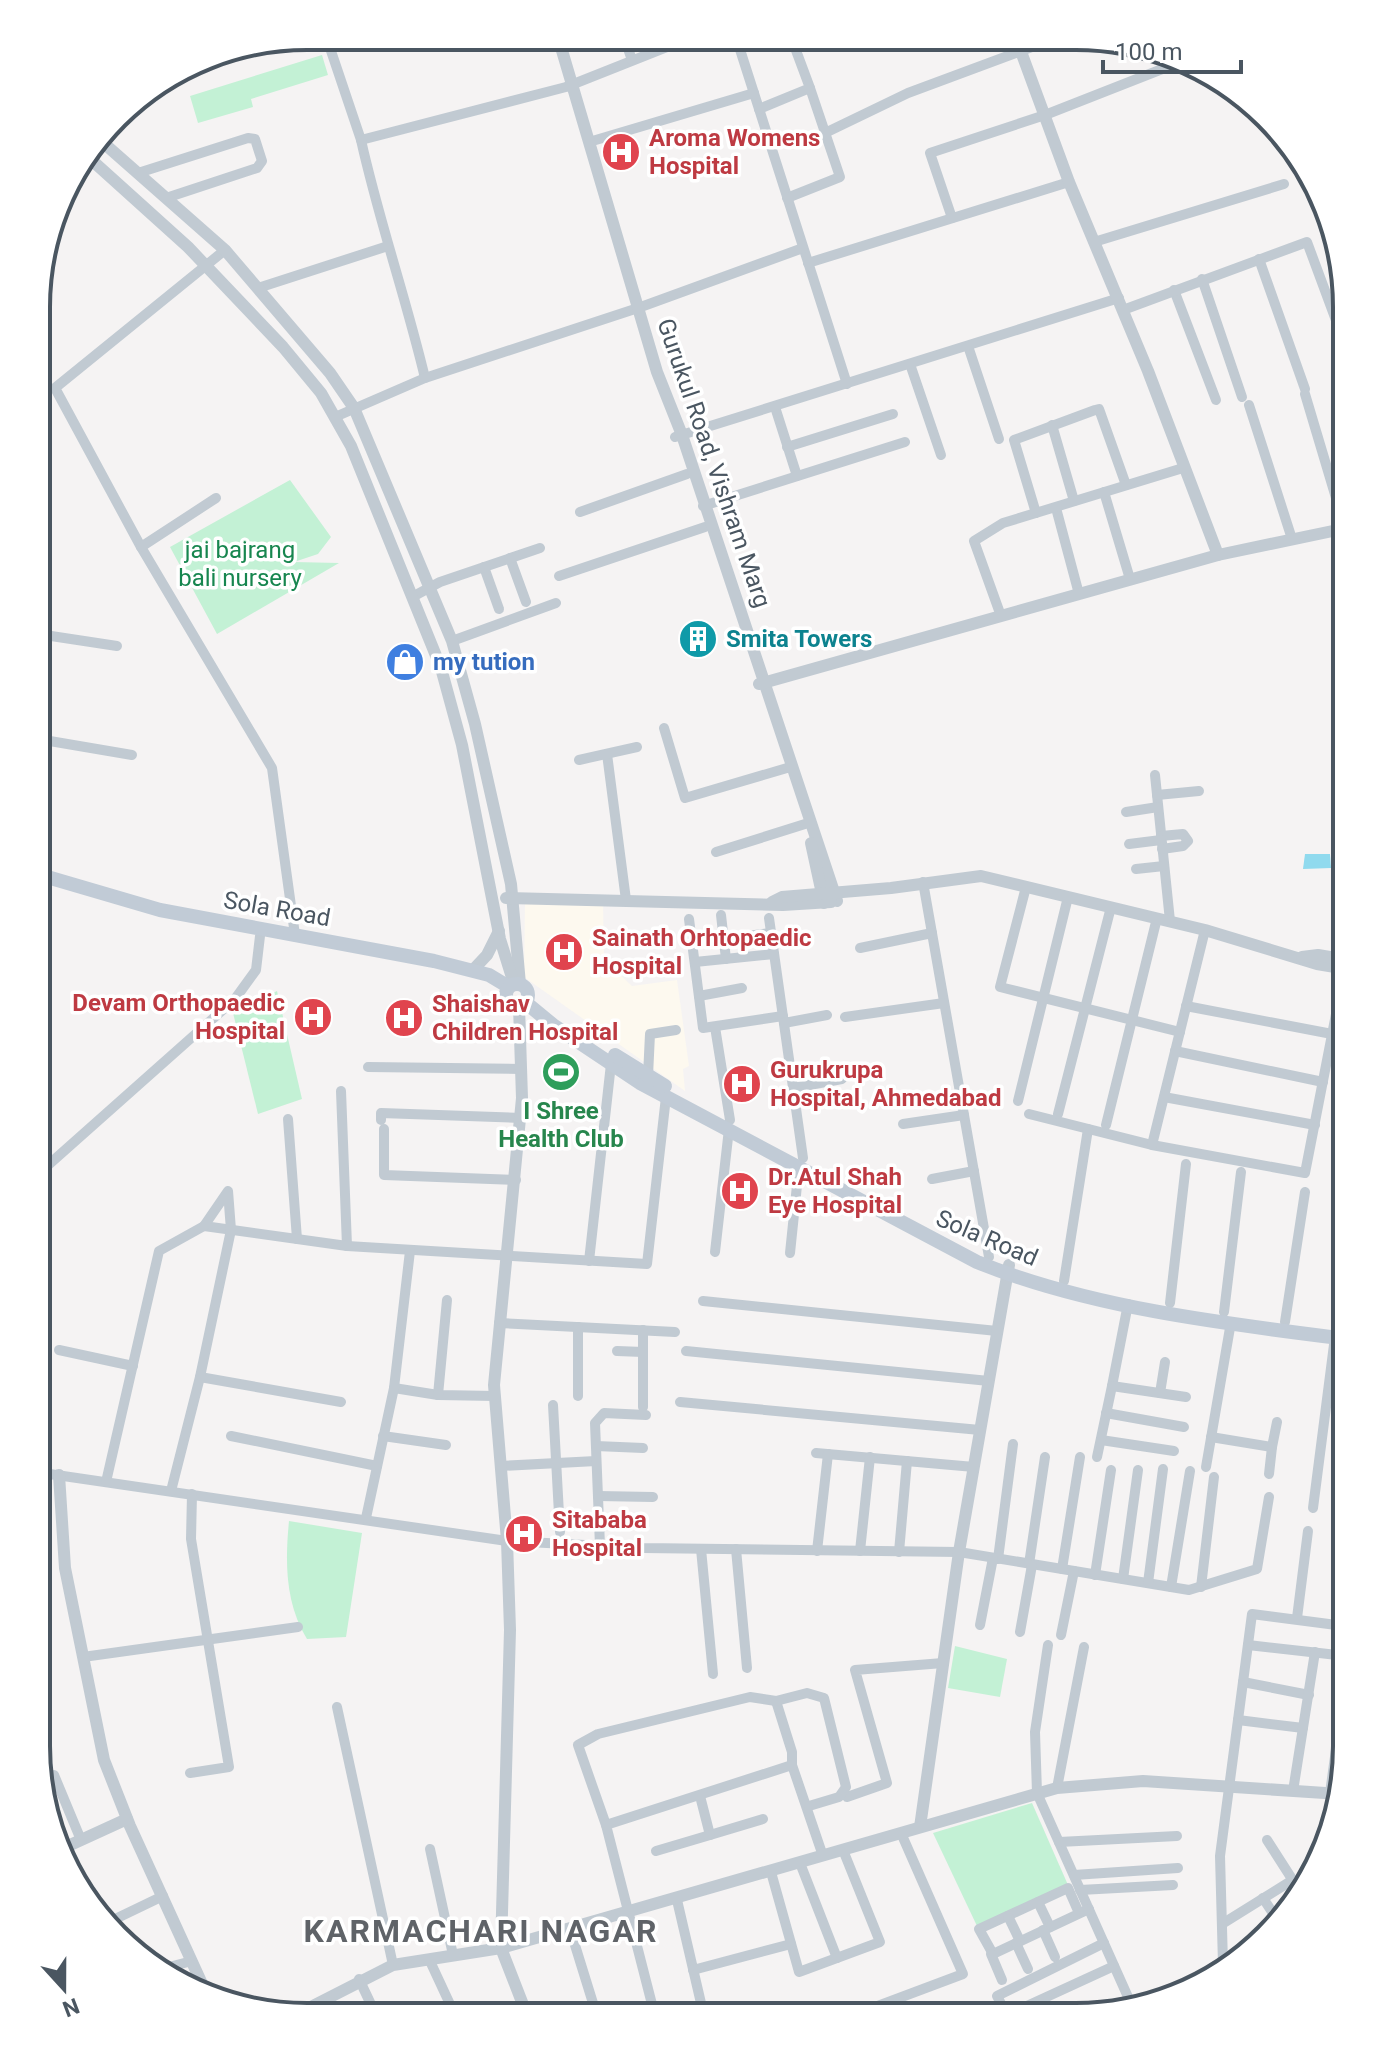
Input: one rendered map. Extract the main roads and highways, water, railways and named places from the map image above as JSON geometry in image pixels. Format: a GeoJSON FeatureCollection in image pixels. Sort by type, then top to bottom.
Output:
{"type":"FeatureCollection","features":[{"type":"Feature","properties":{"kind":"main road","name":"Sola Road"},"geometry":{"type":"LineString","coordinates":[[50,878],[160,910],[489,975],[730,1125],[927,1231],[989,1257],[1008,1270],[1228,1317],[1285,1322],[1332,1333]]}},
{"type":"Feature","properties":{"kind":"main road","name":"Sola Road"},"geometry":{"type":"LineString","coordinates":[[50,886],[149,917],[432,968],[517,993],[611,1064],[666,1097],[730,1125]]}},
{"type":"Feature","properties":{"kind":"main road","name":"Sola Road"},"geometry":{"type":"LineString","coordinates":[[801,1162],[930,1239],[1008,1270],[1128,1304],[1332,1333]]}},
{"type":"Feature","properties":{"kind":"water"},"geometry":{"type":"Polygon","coordinates":[[[1305,854],[1330,854],[1331,868],[1303,869],[1305,854]]]}},
{"type":"Feature","properties":{"kind":"place","name":"Aroma Womens Hospital"},"geometry":{"type":"Point","coordinates":[621,152]}},
{"type":"Feature","properties":{"kind":"place","name":"Smita Towers"},"geometry":{"type":"Point","coordinates":[698,639]}},
{"type":"Feature","properties":{"kind":"place","name":"my tution"},"geometry":{"type":"Point","coordinates":[405,662]}},
{"type":"Feature","properties":{"kind":"place","name":"Sainath Orhtopaedic Hospital"},"geometry":{"type":"Point","coordinates":[564,952]}},
{"type":"Feature","properties":{"kind":"place","name":"Devam Orthopaedic Hospital"},"geometry":{"type":"Point","coordinates":[313,1017]}},
{"type":"Feature","properties":{"kind":"place","name":"Shaishav Children Hospital"},"geometry":{"type":"Point","coordinates":[404,1018]}},
{"type":"Feature","properties":{"kind":"place","name":"I Shree Health Club"},"geometry":{"type":"Point","coordinates":[561,1072]}},
{"type":"Feature","properties":{"kind":"place","name":"Gurukrupa Hospital, Ahmedabad"},"geometry":{"type":"Point","coordinates":[742,1084]}},
{"type":"Feature","properties":{"kind":"place","name":"Dr.Atul Shah Eye Hospital"},"geometry":{"type":"Point","coordinates":[740,1191]}},
{"type":"Feature","properties":{"kind":"place","name":"Sitababa Hospital"},"geometry":{"type":"Point","coordinates":[524,1534]}},
{"type":"Feature","properties":{"kind":"district","name":"KARMACHARI NAGAR"},"geometry":{"type":"Point","coordinates":[481,1931]}},
{"type":"Feature","properties":{"kind":"park label","name":"jai bajrang bali nursery"},"geometry":{"type":"Point","coordinates":[240,564]}}]}
